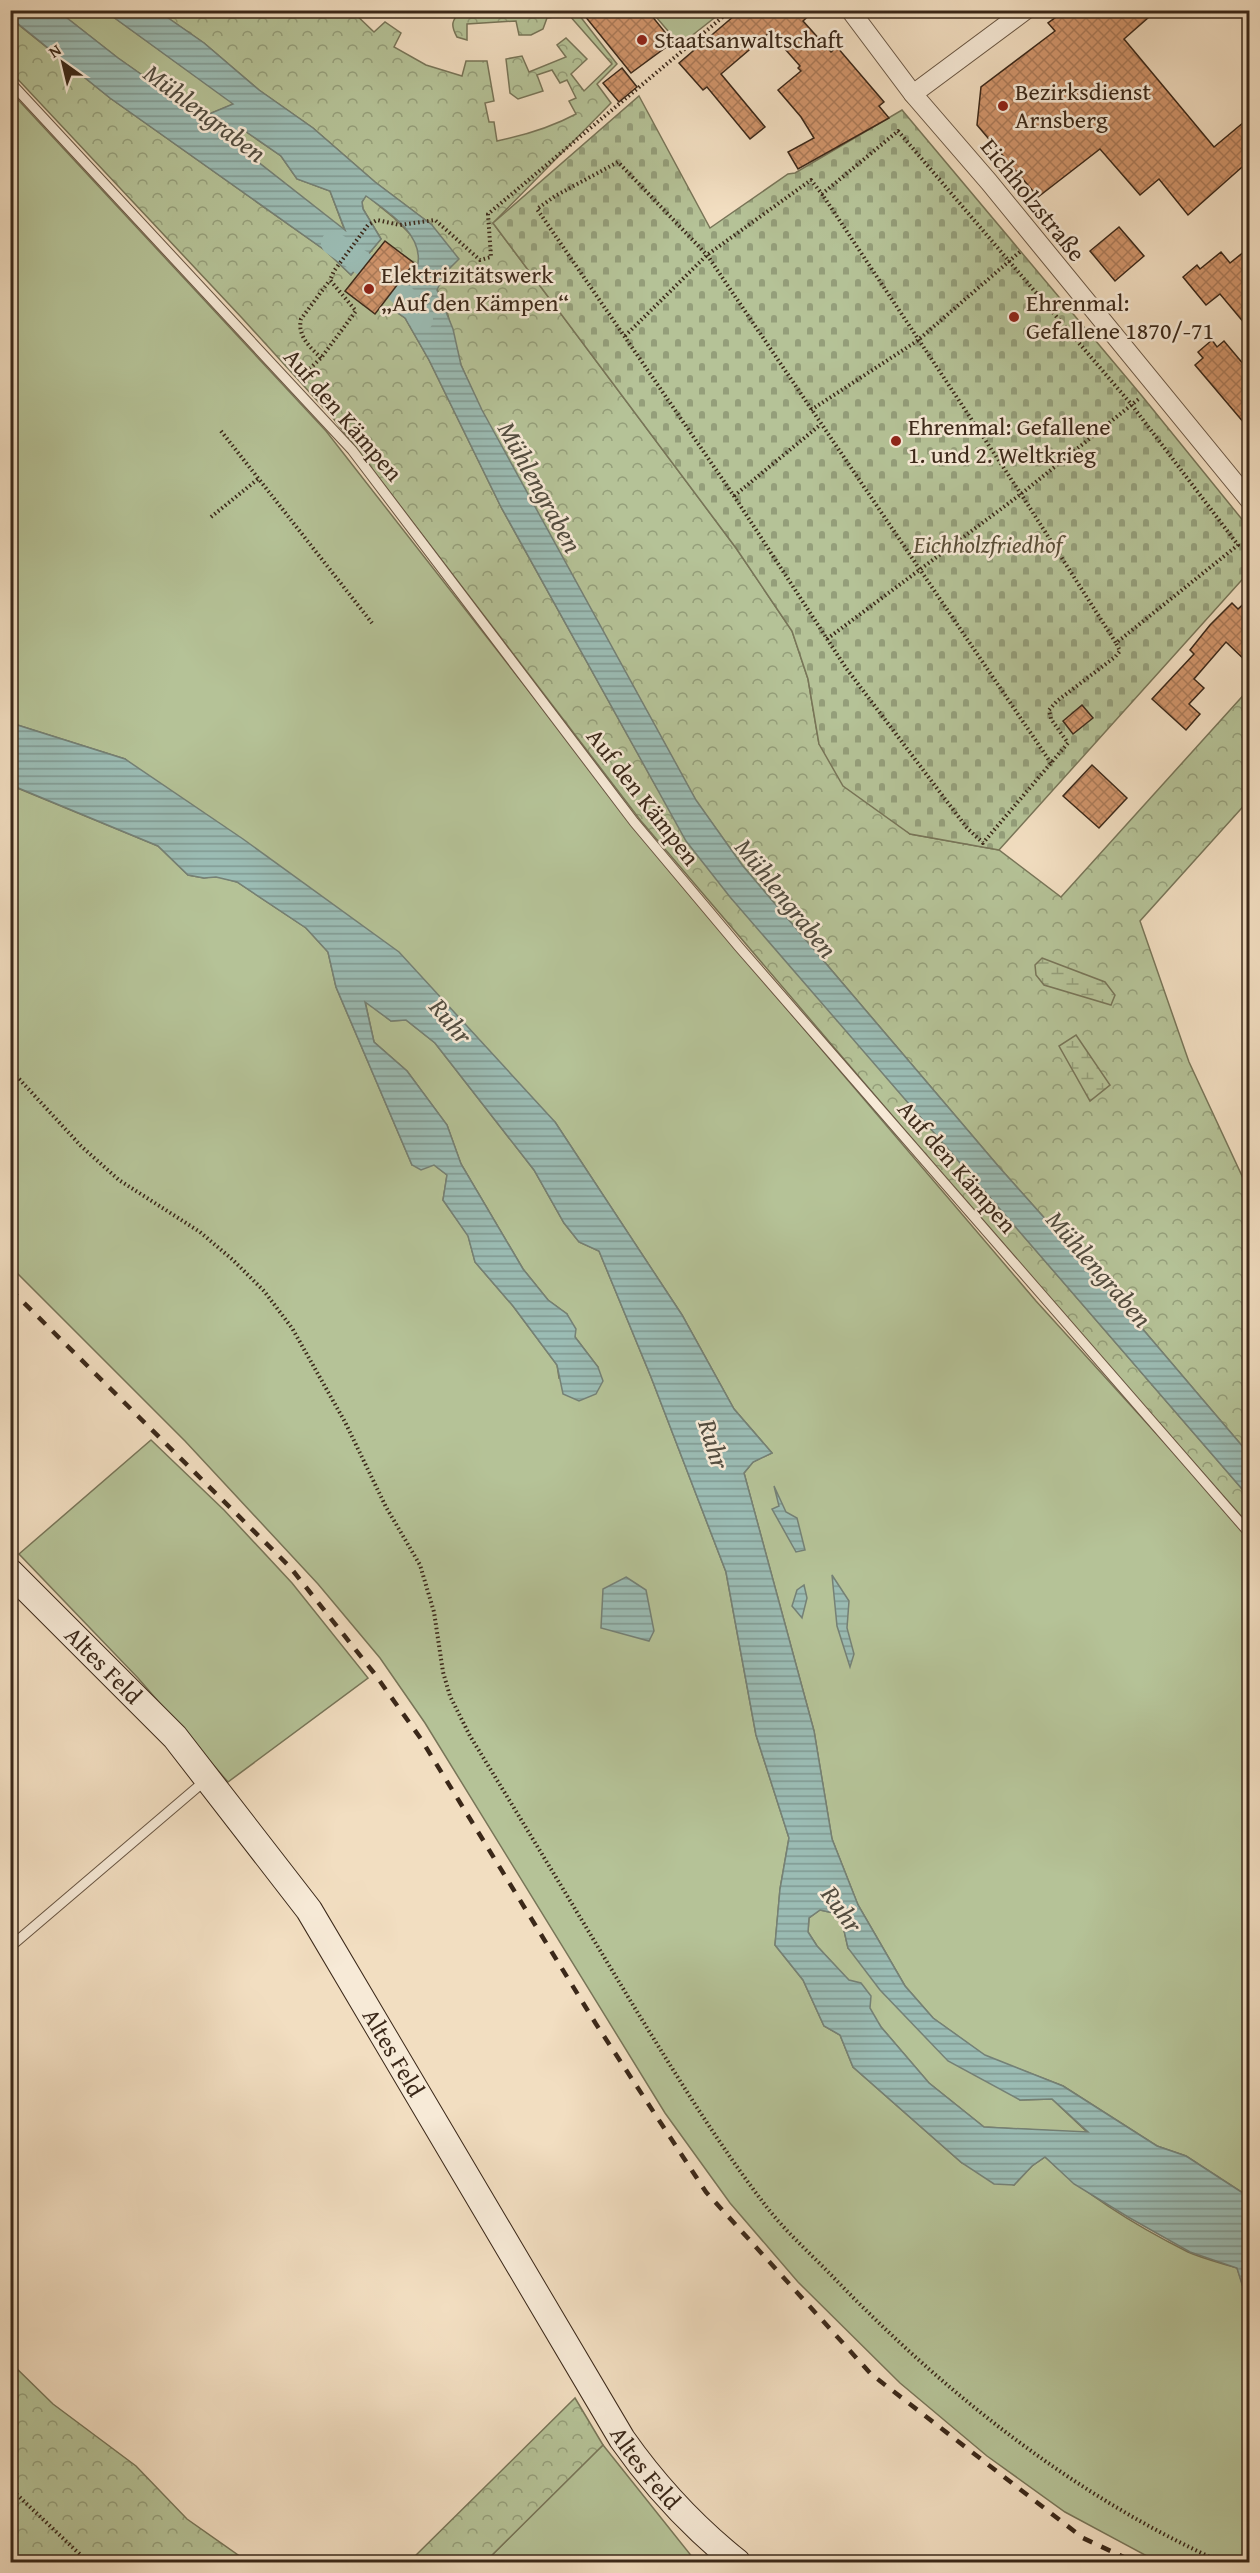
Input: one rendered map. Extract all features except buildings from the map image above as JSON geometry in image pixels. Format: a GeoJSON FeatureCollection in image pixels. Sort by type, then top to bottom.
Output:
{"type":"FeatureCollection","features":[{"type":"Feature","properties":{"kind":"main road","name":"Altes Feld"},"geometry":{"type":"LineString","coordinates":[[10,1572],[175,1737],[309,1910],[622,2439],[664,2494],[692,2523],[737,2562]]}},
{"type":"Feature","properties":{"kind":"street","name":"Eichholzstraße"},"geometry":{"type":"LineString","coordinates":[[850,10],[913,94],[1250,501]]}},
{"type":"Feature","properties":{"kind":"street"},"geometry":{"type":"LineString","coordinates":[[913,94],[1026,10]]}},
{"type":"Feature","properties":{"kind":"lane","name":"Auf den Kämpen"},"geometry":{"type":"LineString","coordinates":[[10,82],[352,450],[634,822],[739,947],[1250,1534]]}},
{"type":"Feature","properties":{"kind":"lane"},"geometry":{"type":"LineString","coordinates":[[10,1947],[207,1779]]}},
{"type":"Feature","properties":{"kind":"path"},"geometry":{"type":"LineString","coordinates":[[321,358],[303,339],[299,326],[301,319],[368,225],[377,220],[400,225],[435,220],[480,260],[491,257],[488,214],[731,10]]}},
{"type":"Feature","properties":{"kind":"path"},"geometry":{"type":"LineString","coordinates":[[822,194],[898,131],[1131,404],[1238,545],[1116,644]]}},
{"type":"Feature","properties":{"kind":"path"},"geometry":{"type":"LineString","coordinates":[[625,336],[706,255],[812,180],[917,341],[1021,494],[1120,651],[1057,701],[1049,710],[1051,719],[1068,743],[1051,763],[983,843],[967,828],[827,639],[734,496],[537,209],[555,196],[618,162],[706,255],[1051,763]]}},
{"type":"Feature","properties":{"kind":"path"},"geometry":{"type":"LineString","coordinates":[[811,410],[917,341],[1010,262]]}},
{"type":"Feature","properties":{"kind":"path"},"geometry":{"type":"LineString","coordinates":[[291,382],[321,358],[356,311],[330,280]]}},
{"type":"Feature","properties":{"kind":"path"},"geometry":{"type":"LineString","coordinates":[[827,639],[1021,494],[1155,385]]}},
{"type":"Feature","properties":{"kind":"path"},"geometry":{"type":"LineString","coordinates":[[734,496],[820,425]]}},
{"type":"Feature","properties":{"kind":"path"},"geometry":{"type":"LineString","coordinates":[[221,431],[372,623]]}},
{"type":"Feature","properties":{"kind":"path"},"geometry":{"type":"LineString","coordinates":[[211,517],[258,478]]}},
{"type":"Feature","properties":{"kind":"path"},"geometry":{"type":"LineString","coordinates":[[10,1069],[81,1146],[119,1180],[200,1233],[233,1260],[264,1291],[292,1328],[345,1422],[386,1507],[420,1565],[434,1612],[445,1680],[450,1696],[470,1736],[666,2058],[737,2166],[771,2212],[882,2327],[945,2383],[1040,2457],[1074,2481],[1186,2547],[1221,2562]]}},
{"type":"Feature","properties":{"kind":"path"},"geometry":{"type":"LineString","coordinates":[[10,2488],[88,2562]]}},
{"type":"Feature","properties":{"kind":"green space"},"geometry":{"type":"Polygon","coordinates":[[[545,10],[547,12],[576,11],[617,64],[597,84],[611,103],[493,223],[736,548],[792,631],[808,679],[819,744],[910,834],[999,850],[1061,897],[1249,689],[1249,800],[1140,921],[1189,1062],[1249,1191],[1249,1454],[1129,1313],[999,1167],[742,865],[696,801],[481,410],[461,365],[445,304],[418,266],[395,311],[405,318],[429,360],[501,507],[657,788],[887,1078],[1249,1497],[1249,1525],[1029,1276],[641,821],[333,418],[11,72],[10,18],[110,98],[326,251],[351,275],[381,239],[363,209],[362,202],[366,195],[417,241],[432,225],[375,182],[313,128],[259,90],[204,43],[158,11],[352,11],[374,32],[385,22],[401,33],[394,47],[426,65],[462,76],[466,61],[487,61],[494,101],[485,103],[489,122],[494,122],[497,141],[538,130],[576,114],[569,101],[576,98],[567,80],[560,83],[552,70],[537,75],[543,91],[518,99],[510,93],[506,59],[522,56],[529,72],[566,57],[557,45],[566,38],[587,59],[571,74],[584,91],[612,64],[569,15],[547,18],[543,29],[531,35],[519,35],[516,21],[467,24],[467,40],[457,37],[453,29],[454,20],[461,11],[480,11],[481,15],[505,15],[505,11],[545,10]]]}},
{"type":"Feature","properties":{"kind":"green space"},"geometry":{"type":"Polygon","coordinates":[[[58,11],[105,11],[234,104],[202,117],[118,58],[58,11]]]}},
{"type":"Feature","properties":{"kind":"green space"},"geometry":{"type":"Polygon","coordinates":[[[651,11],[723,11],[680,45],[651,11]]]}},
{"type":"Feature","properties":{"kind":"green space"},"geometry":{"type":"Polygon","coordinates":[[[10,91],[326,431],[667,868],[1036,1301],[1192,1473],[1249,1540],[1249,2197],[1186,2156],[1157,2146],[1063,2086],[985,2056],[933,2018],[905,1986],[858,1905],[832,1839],[814,1731],[744,1473],[753,1462],[772,1453],[734,1409],[682,1315],[555,1122],[125,759],[11,723],[10,91]]]}},
{"type":"Feature","properties":{"kind":"green space","name":"Eichholzfriedhof"},"geometry":{"type":"Polygon","coordinates":[[[639,96],[710,228],[788,174],[795,173],[902,110],[1142,396],[1249,528],[1249,572],[999,850],[910,834],[843,786],[819,744],[808,679],[792,631],[736,548],[493,223],[639,96]]]}},
{"type":"Feature","properties":{"kind":"green space"},"geometry":{"type":"Polygon","coordinates":[[[245,131],[281,156],[297,179],[330,191],[345,231],[224,136],[245,131]]]}},
{"type":"Feature","properties":{"kind":"green space"},"geometry":{"type":"Polygon","coordinates":[[[10,785],[158,846],[188,875],[204,878],[216,876],[237,882],[306,928],[328,952],[336,987],[412,1165],[434,1165],[447,1175],[443,1200],[468,1235],[475,1262],[513,1306],[557,1365],[559,1378],[598,1367],[575,1337],[567,1314],[548,1300],[523,1269],[461,1164],[447,1125],[407,1071],[374,1042],[365,1001],[391,1021],[406,1020],[435,1043],[534,1170],[564,1223],[579,1242],[599,1251],[651,1377],[726,1572],[756,1735],[789,1838],[780,1889],[775,1945],[803,1980],[824,2026],[840,2035],[853,2067],[962,2163],[1014,2185],[1032,2166],[1045,2157],[1095,2197],[1150,2232],[1188,2252],[1237,2268],[1250,2307],[1249,2562],[1158,2562],[1065,2512],[987,2456],[900,2383],[798,2282],[730,2203],[665,2113],[425,1723],[380,1658],[318,1584],[185,1441],[11,1267],[10,785]]]}},
{"type":"Feature","properties":{"kind":"green space"},"geometry":{"type":"Polygon","coordinates":[[[1042,958],[1105,982],[1115,995],[1111,1005],[1044,985],[1036,975],[1035,965],[1042,958]]]}},
{"type":"Feature","properties":{"kind":"green space"},"geometry":{"type":"Polygon","coordinates":[[[1076,1035],[1110,1085],[1090,1101],[1059,1046],[1076,1035]]]}},
{"type":"Feature","properties":{"kind":"green space"},"geometry":{"type":"Polygon","coordinates":[[[151,1440],[224,1510],[292,1583],[368,1678],[228,1782],[138,1678],[19,1554],[151,1440]]]}},
{"type":"Feature","properties":{"kind":"green space"},"geometry":{"type":"Polygon","coordinates":[[[820,1910],[834,1913],[843,1926],[848,1948],[1020,2100],[1052,2099],[1088,2133],[984,2127],[929,2083],[881,2027],[849,1981],[817,1946],[808,1932],[809,1918],[820,1910]]]}},
{"type":"Feature","properties":{"kind":"green space"},"geometry":{"type":"Polygon","coordinates":[[[10,2362],[53,2404],[136,2466],[187,2519],[248,2562],[11,2562],[10,2362]]]}},
{"type":"Feature","properties":{"kind":"green space"},"geometry":{"type":"Polygon","coordinates":[[[575,2398],[603,2445],[485,2562],[409,2562],[575,2398]]]}},
{"type":"Feature","properties":{"kind":"green space"},"geometry":{"type":"Polygon","coordinates":[[[603,2445],[693,2558],[700,2562],[485,2562],[603,2445]]]}},
{"type":"Feature","properties":{"kind":"water"},"geometry":{"type":"Polygon","coordinates":[[[10,11],[58,11],[118,58],[202,117],[233,104],[105,11],[158,11],[204,43],[259,90],[313,128],[375,182],[432,225],[459,259],[445,273],[437,290],[453,329],[461,365],[482,410],[696,800],[742,865],[999,1167],[1129,1313],[1249,1454],[1249,1497],[730,897],[686,841],[501,507],[429,360],[405,318],[395,311],[417,268],[416,246],[404,226],[366,196],[362,202],[363,209],[381,239],[351,275],[326,251],[110,98],[11,18],[10,11]],[[245,131],[225,136],[345,230],[330,191],[297,179],[281,156],[245,131]]]}},
{"type":"Feature","properties":{"kind":"water","name":"Ruhr"},"geometry":{"type":"Polygon","coordinates":[[[11,723],[125,759],[243,839],[399,952],[555,1122],[682,1315],[734,1409],[772,1453],[753,1462],[744,1473],[814,1731],[832,1839],[858,1905],[905,1986],[933,2018],[985,2055],[1063,2086],[1157,2146],[1186,2156],[1249,2197],[1249,2307],[1237,2268],[1190,2252],[1128,2217],[1074,2184],[1045,2157],[1032,2166],[1014,2185],[994,2184],[962,2163],[853,2067],[840,2035],[824,2026],[803,1980],[775,1945],[780,1889],[789,1838],[756,1735],[726,1572],[651,1377],[599,1251],[579,1242],[564,1223],[534,1170],[435,1043],[406,1020],[391,1021],[365,1002],[374,1042],[407,1071],[447,1125],[461,1164],[523,1269],[548,1300],[567,1314],[576,1329],[575,1337],[598,1367],[603,1381],[596,1394],[579,1401],[563,1394],[557,1365],[513,1306],[475,1262],[468,1236],[443,1200],[447,1175],[434,1165],[421,1170],[412,1165],[336,987],[328,952],[306,928],[237,882],[216,877],[204,878],[188,875],[158,846],[11,785],[11,723]],[[820,1910],[809,1918],[808,1932],[817,1946],[849,1980],[861,1983],[871,1996],[870,2008],[881,2027],[929,2083],[984,2127],[1088,2132],[1052,2099],[1020,2100],[948,2061],[880,1990],[848,1948],[843,1926],[834,1913],[820,1910]]]}},
{"type":"Feature","properties":{"kind":"water"},"geometry":{"type":"Polygon","coordinates":[[[774,1486],[786,1512],[797,1518],[805,1550],[796,1552],[772,1509],[779,1506],[774,1486]]]}},
{"type":"Feature","properties":{"kind":"water"},"geometry":{"type":"Polygon","coordinates":[[[832,1575],[849,1601],[847,1628],[854,1654],[850,1667],[837,1626],[832,1575]]]}},
{"type":"Feature","properties":{"kind":"water"},"geometry":{"type":"Polygon","coordinates":[[[626,1577],[646,1590],[654,1631],[649,1641],[601,1628],[603,1589],[626,1577]]]}},
{"type":"Feature","properties":{"kind":"water"},"geometry":{"type":"Polygon","coordinates":[[[804,1585],[807,1598],[802,1618],[792,1606],[797,1590],[804,1585]]]}},
{"type":"Feature","properties":{"kind":"waterway","name":"Mühlengraben"},"geometry":{"type":"LineString","coordinates":[[333,243],[394,288],[405,298],[421,320]]}},
{"type":"Feature","properties":{"kind":"railway"},"geometry":{"type":"LineString","coordinates":[[10,1289],[290,1567],[374,1673],[421,1739],[596,2024],[706,2192],[871,2374],[1083,2538],[1134,2562]]}},
{"type":"Feature","properties":{"kind":"place","name":"Staatsanwaltschaft"},"geometry":{"type":"Point","coordinates":[642,40]}},
{"type":"Feature","properties":{"kind":"place","name":"Bezirksdienst Arnsberg"},"geometry":{"type":"Point","coordinates":[1003,106]}},
{"type":"Feature","properties":{"kind":"place","name":"Elektrizitätswerk „Auf den Kämpen“"},"geometry":{"type":"Point","coordinates":[369,289]}},
{"type":"Feature","properties":{"kind":"place","name":"Ehrenmal: Gefallene 1870/-71"},"geometry":{"type":"Point","coordinates":[1014,317]}},
{"type":"Feature","properties":{"kind":"place","name":"Ehrenmal: Gefallene 1. und 2. Weltkrieg"},"geometry":{"type":"Point","coordinates":[896,441]}}]}
